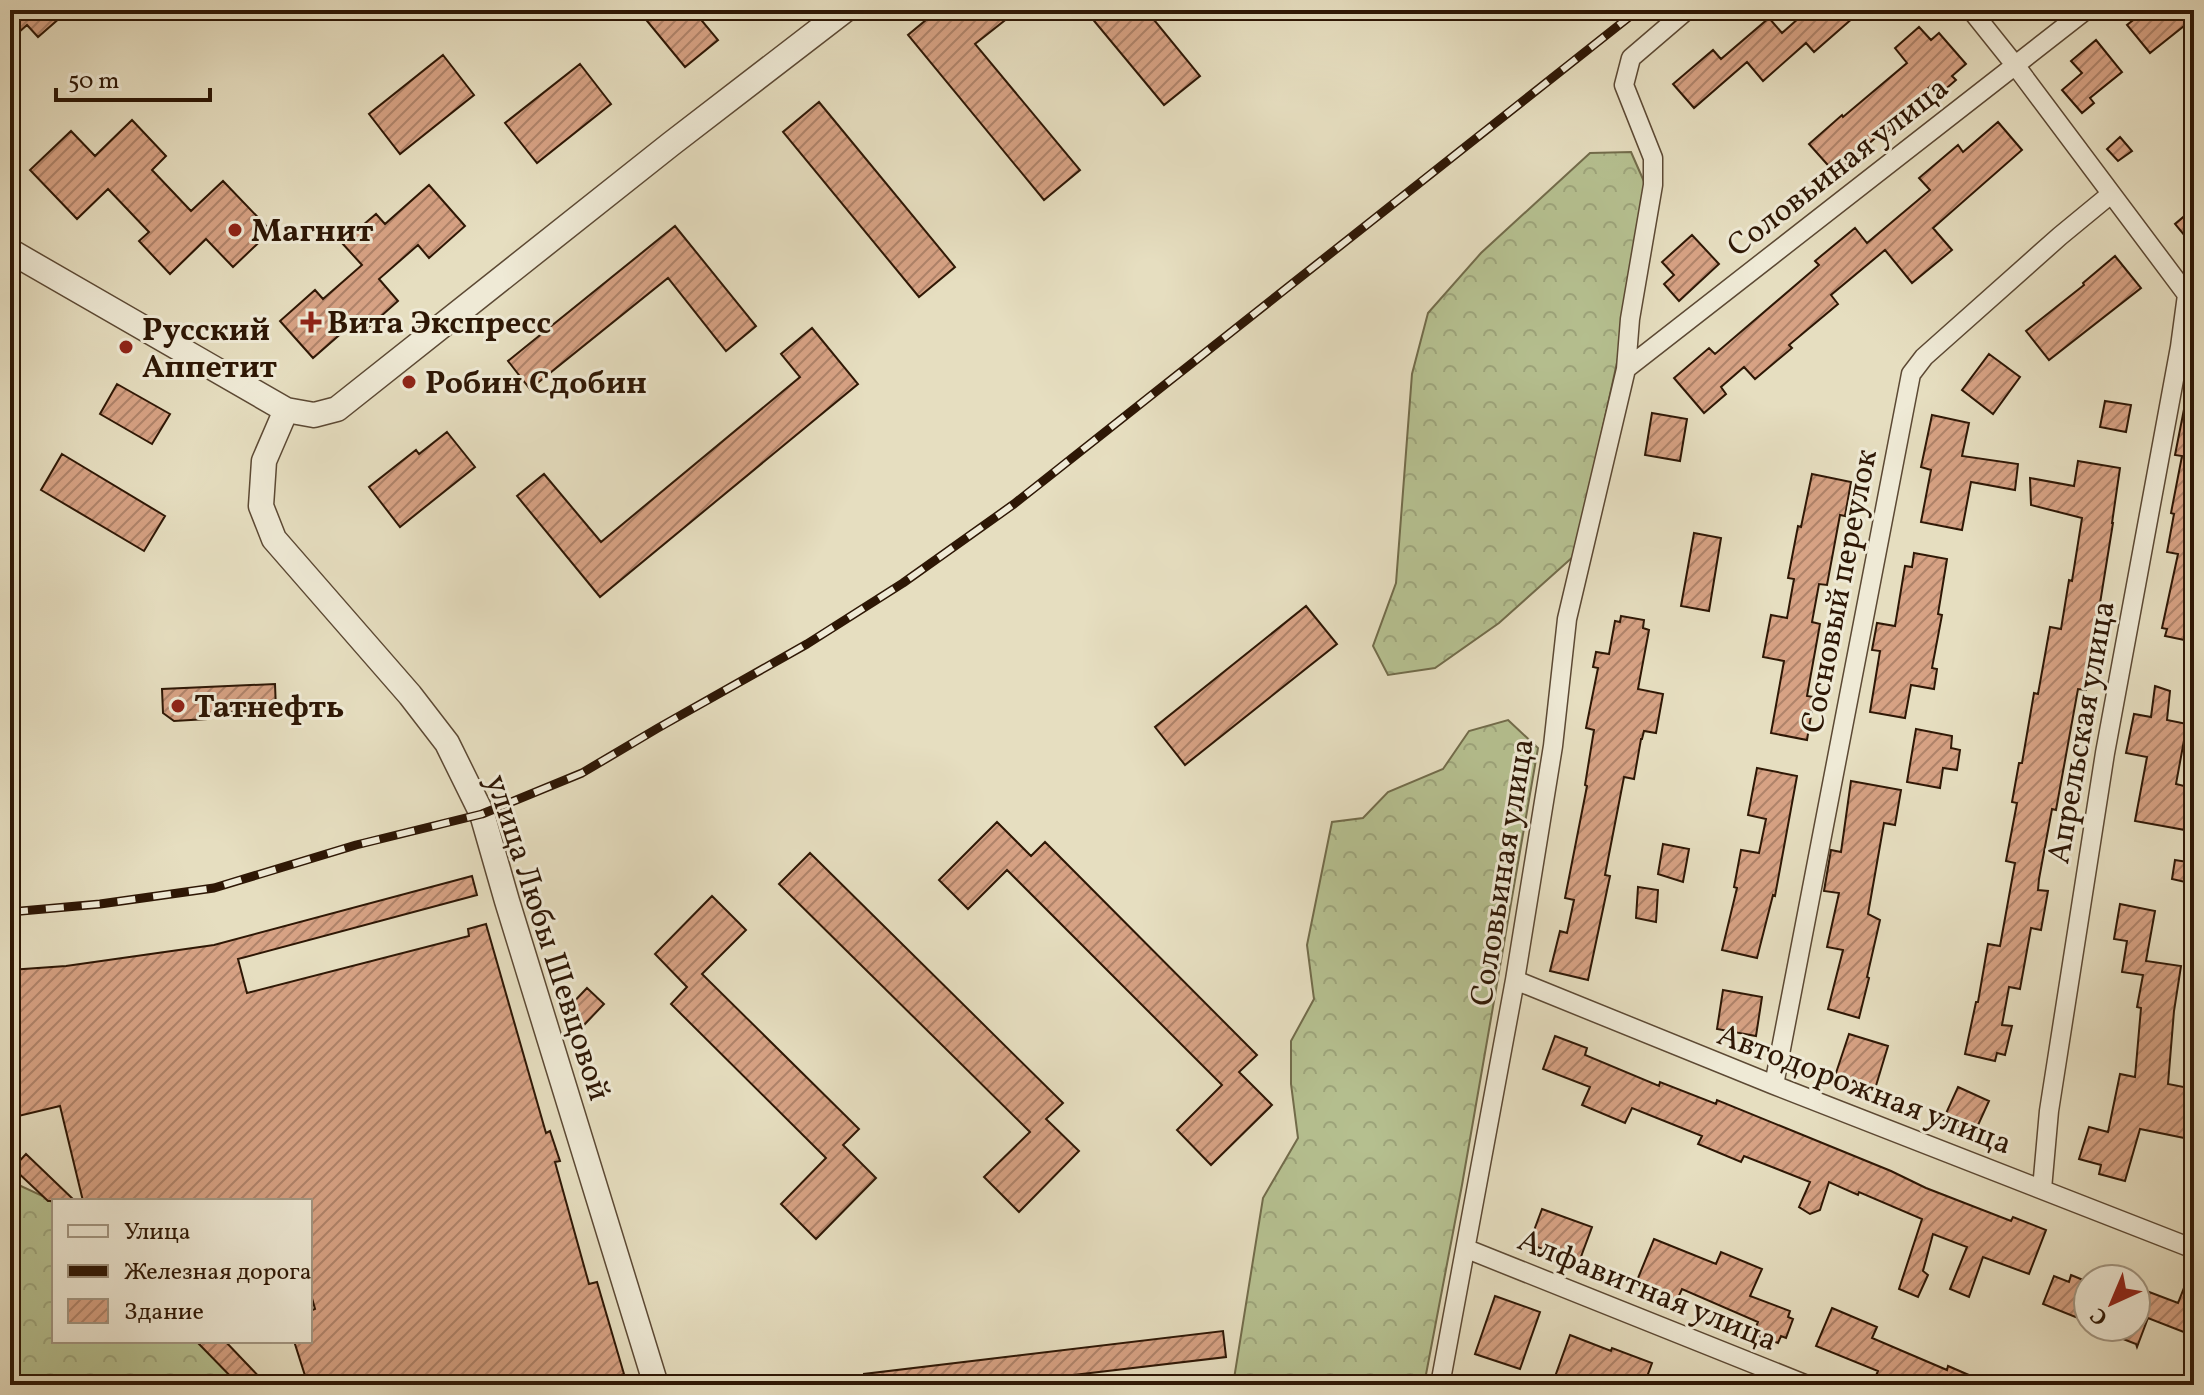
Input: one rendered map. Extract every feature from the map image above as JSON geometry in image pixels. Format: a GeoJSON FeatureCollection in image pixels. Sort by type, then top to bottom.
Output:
{"type":"FeatureCollection","features":[{"type":"Feature","properties":{"kind":"street"},"geometry":{"type":"LineString","coordinates":[[10,251],[286,410],[314,415],[337,409],[845,10]]}},
{"type":"Feature","properties":{"kind":"street","name":"Соловьиная улица"},"geometry":{"type":"LineString","coordinates":[[1440,1385],[1515,980],[1553,746],[1567,619],[1626,369],[1630,319],[1653,185],[1653,158],[1624,85],[1631,58],[1687,10]]}},
{"type":"Feature","properties":{"kind":"street"},"geometry":{"type":"LineString","coordinates":[[1971,10],[2192,296]]}},
{"type":"Feature","properties":{"kind":"street","name":"Соловьиная улица"},"geometry":{"type":"LineString","coordinates":[[1626,369],[2086,10]]}},
{"type":"Feature","properties":{"kind":"street","name":"Сосновый переулок"},"geometry":{"type":"LineString","coordinates":[[1774,1085],[1911,374],[1924,357],[2111,194]]}},
{"type":"Feature","properties":{"kind":"street","name":"Апрельская улица"},"geometry":{"type":"LineString","coordinates":[[2042,1189],[2049,1111],[2105,753],[2192,296]]}},
{"type":"Feature","properties":{"kind":"street","name":"улица Любы Шевцовой"},"geometry":{"type":"LineString","coordinates":[[286,410],[264,461],[261,506],[269,528],[274,539],[410,695],[447,743],[482,814],[656,1385]]}},
{"type":"Feature","properties":{"kind":"street","name":"Автодорожная улица"},"geometry":{"type":"LineString","coordinates":[[1515,980],[2194,1249]]}},
{"type":"Feature","properties":{"kind":"street","name":"Алфавитная улица"},"geometry":{"type":"LineString","coordinates":[[1467,1249],[1807,1385]]}},
{"type":"Feature","properties":{"kind":"green space"},"geometry":{"type":"Polygon","coordinates":[[[1631,152],[1646,186],[1623,335],[1575,555],[1499,623],[1435,668],[1388,675],[1373,646],[1396,583],[1412,374],[1428,313],[1481,253],[1590,153],[1631,152]]]}},
{"type":"Feature","properties":{"kind":"green space"},"geometry":{"type":"Polygon","coordinates":[[[1508,720],[1538,748],[1424,1385],[1233,1385],[1263,1198],[1298,1138],[1291,1084],[1291,1041],[1314,999],[1307,945],[1332,822],[1363,818],[1388,792],[1443,769],[1469,731],[1508,720]]]}},
{"type":"Feature","properties":{"kind":"green space"},"geometry":{"type":"Polygon","coordinates":[[[10,1181],[52,1202],[52,1343],[201,1343],[241,1385],[10,1385],[10,1181]]]}},
{"type":"Feature","properties":{"kind":"building"},"geometry":{"type":"Polygon","coordinates":[[[10,10],[69,10],[38,37],[27,25],[10,40],[10,10]]]}},
{"type":"Feature","properties":{"kind":"building"},"geometry":{"type":"Polygon","coordinates":[[[638,10],[693,10],[718,40],[685,67],[638,10]]]}},
{"type":"Feature","properties":{"kind":"building"},"geometry":{"type":"Polygon","coordinates":[[[938,10],[1018,10],[975,44],[1080,170],[1044,200],[908,35],[938,10]]]}},
{"type":"Feature","properties":{"kind":"building"},"geometry":{"type":"Polygon","coordinates":[[[1085,10],[1146,10],[1200,76],[1164,105],[1085,10]]]}},
{"type":"Feature","properties":{"kind":"building"},"geometry":{"type":"Polygon","coordinates":[[[1808,10],[1862,10],[1814,52],[1806,43],[1763,81],[1747,62],[1694,108],[1673,84],[1713,50],[1721,59],[1769,18],[1782,33],[1808,10]]]}},
{"type":"Feature","properties":{"kind":"building"},"geometry":{"type":"Polygon","coordinates":[[[2146,10],[2194,10],[2194,18],[2150,53],[2127,25],[2146,10]]]}},
{"type":"Feature","properties":{"kind":"building"},"geometry":{"type":"Polygon","coordinates":[[[1919,27],[1931,40],[1939,33],[1966,64],[1952,76],[1956,80],[1941,93],[1933,84],[1908,106],[1913,112],[1883,136],[1881,133],[1835,173],[1809,144],[1907,63],[1895,48],[1919,27]]]}},
{"type":"Feature","properties":{"kind":"building"},"geometry":{"type":"Polygon","coordinates":[[[2096,40],[2122,72],[2090,98],[2094,103],[2082,113],[2062,90],[2082,73],[2071,61],[2096,40]]]}},
{"type":"Feature","properties":{"kind":"building"},"geometry":{"type":"Polygon","coordinates":[[[443,55],[474,95],[400,154],[369,114],[443,55]]]}},
{"type":"Feature","properties":{"kind":"building"},"geometry":{"type":"Polygon","coordinates":[[[580,64],[611,104],[537,163],[505,123],[580,64]]]}},
{"type":"Feature","properties":{"kind":"building"},"geometry":{"type":"Polygon","coordinates":[[[819,102],[955,267],[919,297],[783,132],[819,102]]]}},
{"type":"Feature","properties":{"kind":"building"},"geometry":{"type":"Polygon","coordinates":[[[132,120],[166,156],[152,170],[191,211],[223,181],[271,231],[233,267],[206,239],[170,274],[139,241],[149,232],[108,189],[77,219],[30,170],[71,131],[95,156],[132,120]]]}},
{"type":"Feature","properties":{"kind":"building"},"geometry":{"type":"Polygon","coordinates":[[[1998,122],[2022,150],[1933,228],[1952,250],[1912,283],[1885,250],[1831,295],[1838,304],[1789,345],[1792,348],[1755,379],[1744,367],[1721,387],[1726,394],[1704,413],[1674,378],[1709,348],[1715,354],[1819,265],[1815,261],[1855,228],[1867,243],[1930,190],[1919,178],[1958,145],[1963,152],[1998,122]]]}},
{"type":"Feature","properties":{"kind":"building"},"geometry":{"type":"Polygon","coordinates":[[[2120,137],[2132,151],[2118,161],[2107,149],[2120,137]]]}},
{"type":"Feature","properties":{"kind":"building"},"geometry":{"type":"Polygon","coordinates":[[[429,185],[465,226],[429,258],[418,245],[379,279],[398,301],[361,334],[352,324],[313,358],[280,321],[315,290],[323,299],[362,265],[342,243],[376,214],[385,224],[429,185]]]}},
{"type":"Feature","properties":{"kind":"building"},"geometry":{"type":"Polygon","coordinates":[[[2194,208],[2194,247],[2175,224],[2194,208]]]}},
{"type":"Feature","properties":{"kind":"building"},"geometry":{"type":"Polygon","coordinates":[[[675,226],[756,326],[726,351],[668,278],[530,389],[508,361],[675,226]]]}},
{"type":"Feature","properties":{"kind":"building"},"geometry":{"type":"Polygon","coordinates":[[[1692,235],[1719,264],[1679,301],[1664,284],[1674,275],[1662,262],[1692,235]]]}},
{"type":"Feature","properties":{"kind":"building"},"geometry":{"type":"Polygon","coordinates":[[[2115,256],[2141,288],[2049,360],[2026,331],[2115,256]]]}},
{"type":"Feature","properties":{"kind":"building"},"geometry":{"type":"Polygon","coordinates":[[[812,328],[858,384],[600,597],[517,496],[544,474],[601,542],[800,377],[781,354],[812,328]]]}},
{"type":"Feature","properties":{"kind":"building"},"geometry":{"type":"Polygon","coordinates":[[[1989,354],[2020,377],[1993,414],[1962,390],[1989,354]]]}},
{"type":"Feature","properties":{"kind":"building"},"geometry":{"type":"Polygon","coordinates":[[[117,384],[170,414],[152,444],[100,414],[117,384]]]}},
{"type":"Feature","properties":{"kind":"building"},"geometry":{"type":"Polygon","coordinates":[[[2186,399],[2194,400],[2194,642],[2165,636],[2167,629],[2162,628],[2178,554],[2167,552],[2182,456],[2175,455],[2186,399]]]}},
{"type":"Feature","properties":{"kind":"building"},"geometry":{"type":"Polygon","coordinates":[[[2105,401],[2131,405],[2126,432],[2100,427],[2105,401]]]}},
{"type":"Feature","properties":{"kind":"building"},"geometry":{"type":"Polygon","coordinates":[[[1652,413],[1687,419],[1680,461],[1645,455],[1652,413]]]}},
{"type":"Feature","properties":{"kind":"building"},"geometry":{"type":"Polygon","coordinates":[[[1932,415],[1969,423],[1962,456],[2018,464],[2015,490],[1971,482],[1962,530],[1921,522],[1931,470],[1921,467],[1932,415]]]}},
{"type":"Feature","properties":{"kind":"building"},"geometry":{"type":"Polygon","coordinates":[[[447,432],[475,467],[400,527],[369,487],[416,450],[419,454],[447,432]]]}},
{"type":"Feature","properties":{"kind":"building"},"geometry":{"type":"Polygon","coordinates":[[[62,454],[165,516],[144,551],[41,490],[62,454]]]}},
{"type":"Feature","properties":{"kind":"building"},"geometry":{"type":"Polygon","coordinates":[[[2078,461],[2120,468],[2113,523],[2086,690],[2078,689],[2056,810],[2052,809],[2039,879],[2038,890],[2048,891],[2041,930],[2031,928],[2020,989],[2009,987],[2002,1025],[2012,1026],[2005,1055],[1997,1053],[1995,1061],[1965,1054],[1988,944],[2000,946],[2015,863],[2006,861],[2017,803],[2012,802],[2019,763],[2022,763],[2034,693],[2038,694],[2050,627],[2061,629],[2082,518],[2031,505],[2030,478],[2074,486],[2078,461]]]}},
{"type":"Feature","properties":{"kind":"building"},"geometry":{"type":"Polygon","coordinates":[[[1812,474],[1851,482],[1845,516],[1840,515],[1827,585],[1819,584],[1812,622],[1820,624],[1807,696],[1814,697],[1807,740],[1771,733],[1784,661],[1763,657],[1771,615],[1787,618],[1794,579],[1788,578],[1812,474]]]}},
{"type":"Feature","properties":{"kind":"building"},"geometry":{"type":"Polygon","coordinates":[[[1694,533],[1721,538],[1709,611],[1681,606],[1694,533]]]}},
{"type":"Feature","properties":{"kind":"building"},"geometry":{"type":"Polygon","coordinates":[[[1914,553],[1947,559],[1938,614],[1942,615],[1932,668],[1937,669],[1934,689],[1911,685],[1905,718],[1870,712],[1880,651],[1872,650],[1877,623],[1895,626],[1905,566],[1912,567],[1914,553]]]}},
{"type":"Feature","properties":{"kind":"building"},"geometry":{"type":"Polygon","coordinates":[[[1306,606],[1337,644],[1185,765],[1155,727],[1306,606]]]}},
{"type":"Feature","properties":{"kind":"building"},"geometry":{"type":"Polygon","coordinates":[[[1621,616],[1644,620],[1643,628],[1649,630],[1638,689],[1663,694],[1656,733],[1644,731],[1634,779],[1624,777],[1605,875],[1610,876],[1588,980],[1550,971],[1560,931],[1567,933],[1574,900],[1565,898],[1587,786],[1594,730],[1586,728],[1598,668],[1593,667],[1596,652],[1609,654],[1615,621],[1620,622],[1621,616]]]}},
{"type":"Feature","properties":{"kind":"building"},"geometry":{"type":"Polygon","coordinates":[[[275,684],[276,710],[207,713],[207,719],[174,721],[163,713],[162,689],[275,684]]]}},
{"type":"Feature","properties":{"kind":"building"},"geometry":{"type":"Polygon","coordinates":[[[2155,686],[2170,691],[2167,720],[2187,724],[2176,784],[2192,788],[2185,830],[2135,821],[2147,757],[2126,753],[2134,714],[2151,717],[2155,686]]]}},
{"type":"Feature","properties":{"kind":"building"},"geometry":{"type":"Polygon","coordinates":[[[1916,729],[1952,736],[1951,748],[1960,750],[1957,770],[1943,768],[1940,788],[1907,782],[1916,729]]]}},
{"type":"Feature","properties":{"kind":"building"},"geometry":{"type":"Polygon","coordinates":[[[1757,768],[1797,776],[1775,896],[1757,958],[1722,950],[1737,888],[1734,887],[1741,850],[1759,853],[1766,819],[1748,815],[1757,768]]]}},
{"type":"Feature","properties":{"kind":"building"},"geometry":{"type":"Polygon","coordinates":[[[1851,781],[1901,790],[1895,825],[1884,823],[1868,914],[1880,920],[1859,1018],[1828,1009],[1843,950],[1827,947],[1839,893],[1824,891],[1831,850],[1841,852],[1851,781]]]}},
{"type":"Feature","properties":{"kind":"building"},"geometry":{"type":"Polygon","coordinates":[[[997,822],[1031,856],[1045,842],[1257,1055],[1239,1072],[1272,1105],[1211,1165],[1177,1130],[1222,1085],[1007,870],[968,909],[939,880],[997,822]]]}},
{"type":"Feature","properties":{"kind":"building"},"geometry":{"type":"Polygon","coordinates":[[[1663,844],[1689,849],[1683,882],[1658,874],[1663,844]]]}},
{"type":"Feature","properties":{"kind":"building"},"geometry":{"type":"Polygon","coordinates":[[[810,853],[1063,1103],[1046,1119],[1079,1151],[1019,1212],[984,1177],[1030,1132],[779,884],[810,853]]]}},
{"type":"Feature","properties":{"kind":"building"},"geometry":{"type":"Polygon","coordinates":[[[2175,860],[2194,863],[2194,884],[2172,879],[2175,860]]]}},
{"type":"Feature","properties":{"kind":"building"},"geometry":{"type":"Polygon","coordinates":[[[472,876],[477,895],[238,959],[247,993],[469,936],[468,929],[486,924],[546,1133],[550,1131],[560,1161],[555,1162],[589,1284],[597,1282],[624,1374],[590,1385],[308,1385],[295,1343],[312,1343],[312,1310],[315,1309],[312,1298],[312,1199],[83,1199],[60,1106],[10,1118],[10,970],[66,966],[214,945],[472,876]]]}},
{"type":"Feature","properties":{"kind":"building"},"geometry":{"type":"Polygon","coordinates":[[[1638,887],[1658,890],[1656,922],[1636,918],[1638,887]]]}},
{"type":"Feature","properties":{"kind":"building"},"geometry":{"type":"Polygon","coordinates":[[[712,896],[746,930],[702,974],[859,1129],[843,1145],[876,1178],[816,1239],[781,1204],[826,1158],[671,1004],[687,987],[655,954],[712,896]]]}},
{"type":"Feature","properties":{"kind":"building"},"geometry":{"type":"Polygon","coordinates":[[[2120,904],[2155,911],[2146,961],[2181,966],[2168,1084],[2194,1089],[2194,1140],[2140,1129],[2125,1181],[2099,1174],[2101,1165],[2079,1159],[2089,1127],[2108,1132],[2120,1074],[2135,1077],[2141,1008],[2137,1007],[2143,975],[2122,972],[2127,941],[2114,939],[2120,904]]]}},
{"type":"Feature","properties":{"kind":"building"},"geometry":{"type":"Polygon","coordinates":[[[587,988],[604,1004],[584,1025],[567,1009],[587,988]]]}},
{"type":"Feature","properties":{"kind":"building"},"geometry":{"type":"Polygon","coordinates":[[[1723,990],[1762,997],[1756,1036],[1717,1029],[1723,990]]]}},
{"type":"Feature","properties":{"kind":"building"},"geometry":{"type":"Polygon","coordinates":[[[1849,1034],[1888,1046],[1875,1089],[1835,1076],[1849,1034]]]}},
{"type":"Feature","properties":{"kind":"building"},"geometry":{"type":"Polygon","coordinates":[[[1555,1036],[1587,1048],[1585,1055],[1659,1086],[1660,1082],[1716,1104],[1717,1100],[1926,1188],[2011,1221],[2013,1217],[2046,1230],[2029,1274],[1983,1257],[1969,1297],[1950,1289],[1967,1247],[1933,1234],[1923,1271],[1928,1275],[1918,1297],[1899,1289],[1922,1219],[1829,1182],[1820,1210],[1810,1214],[1799,1207],[1810,1182],[1744,1156],[1741,1162],[1698,1144],[1702,1136],[1632,1108],[1625,1123],[1582,1105],[1590,1087],[1543,1069],[1555,1036]]]}},
{"type":"Feature","properties":{"kind":"building"},"geometry":{"type":"Polygon","coordinates":[[[1958,1087],[1989,1101],[1974,1134],[1943,1120],[1958,1087]]]}},
{"type":"Feature","properties":{"kind":"building"},"geometry":{"type":"Polygon","coordinates":[[[26,1154],[73,1199],[48,1201],[13,1168],[26,1154]]]}},
{"type":"Feature","properties":{"kind":"building"},"geometry":{"type":"Polygon","coordinates":[[[1542,1209],[1592,1227],[1579,1262],[1529,1244],[1542,1209]]]}},
{"type":"Feature","properties":{"kind":"building"},"geometry":{"type":"Polygon","coordinates":[[[1654,1239],[1716,1264],[1721,1252],[1762,1269],[1750,1296],[1790,1311],[1788,1317],[1793,1319],[1786,1338],[1781,1336],[1778,1343],[1753,1334],[1758,1322],[1682,1289],[1677,1300],[1636,1283],[1654,1239]]]}},
{"type":"Feature","properties":{"kind":"building"},"geometry":{"type":"Polygon","coordinates":[[[2193,1265],[2194,1336],[2152,1320],[2152,1293],[2178,1303],[2193,1265]]]}},
{"type":"Feature","properties":{"kind":"building"},"geometry":{"type":"Polygon","coordinates":[[[2071,1275],[2072,1316],[2043,1304],[2054,1276],[2069,1282],[2071,1275]]]}},
{"type":"Feature","properties":{"kind":"building"},"geometry":{"type":"Polygon","coordinates":[[[1495,1296],[1540,1312],[1520,1369],[1475,1354],[1495,1296]]]}},
{"type":"Feature","properties":{"kind":"building"},"geometry":{"type":"Polygon","coordinates":[[[1832,1308],[1877,1327],[1872,1338],[1947,1370],[1948,1366],[1992,1385],[1872,1385],[1878,1371],[1816,1346],[1832,1308]]]}},
{"type":"Feature","properties":{"kind":"building"},"geometry":{"type":"Polygon","coordinates":[[[1223,1331],[1226,1357],[989,1385],[865,1385],[864,1374],[1223,1331]]]}},
{"type":"Feature","properties":{"kind":"building"},"geometry":{"type":"Polygon","coordinates":[[[1570,1335],[1652,1363],[1644,1385],[1552,1385],[1570,1335]]]}},
{"type":"Feature","properties":{"kind":"building"},"geometry":{"type":"Polygon","coordinates":[[[198,1343],[227,1343],[267,1385],[239,1385],[198,1343]]]}},
{"type":"Feature","properties":{"kind":"railway"},"geometry":{"type":"LineString","coordinates":[[10,912],[100,904],[214,888],[356,845],[482,814],[582,773],[807,644],[903,583],[1014,504],[1638,10]]}},
{"type":"Feature","properties":{"kind":"place","name":"Магнит"},"geometry":{"type":"Point","coordinates":[235,230]}},
{"type":"Feature","properties":{"kind":"place","name":"Вита Экспресс"},"geometry":{"type":"Point","coordinates":[311,322]}},
{"type":"Feature","properties":{"kind":"place","name":"Русский Аппетит"},"geometry":{"type":"Point","coordinates":[126,347]}},
{"type":"Feature","properties":{"kind":"place","name":"Робин Сдобин"},"geometry":{"type":"Point","coordinates":[409,382]}},
{"type":"Feature","properties":{"kind":"place","name":"Татнефть"},"geometry":{"type":"Point","coordinates":[178,706]}}]}
